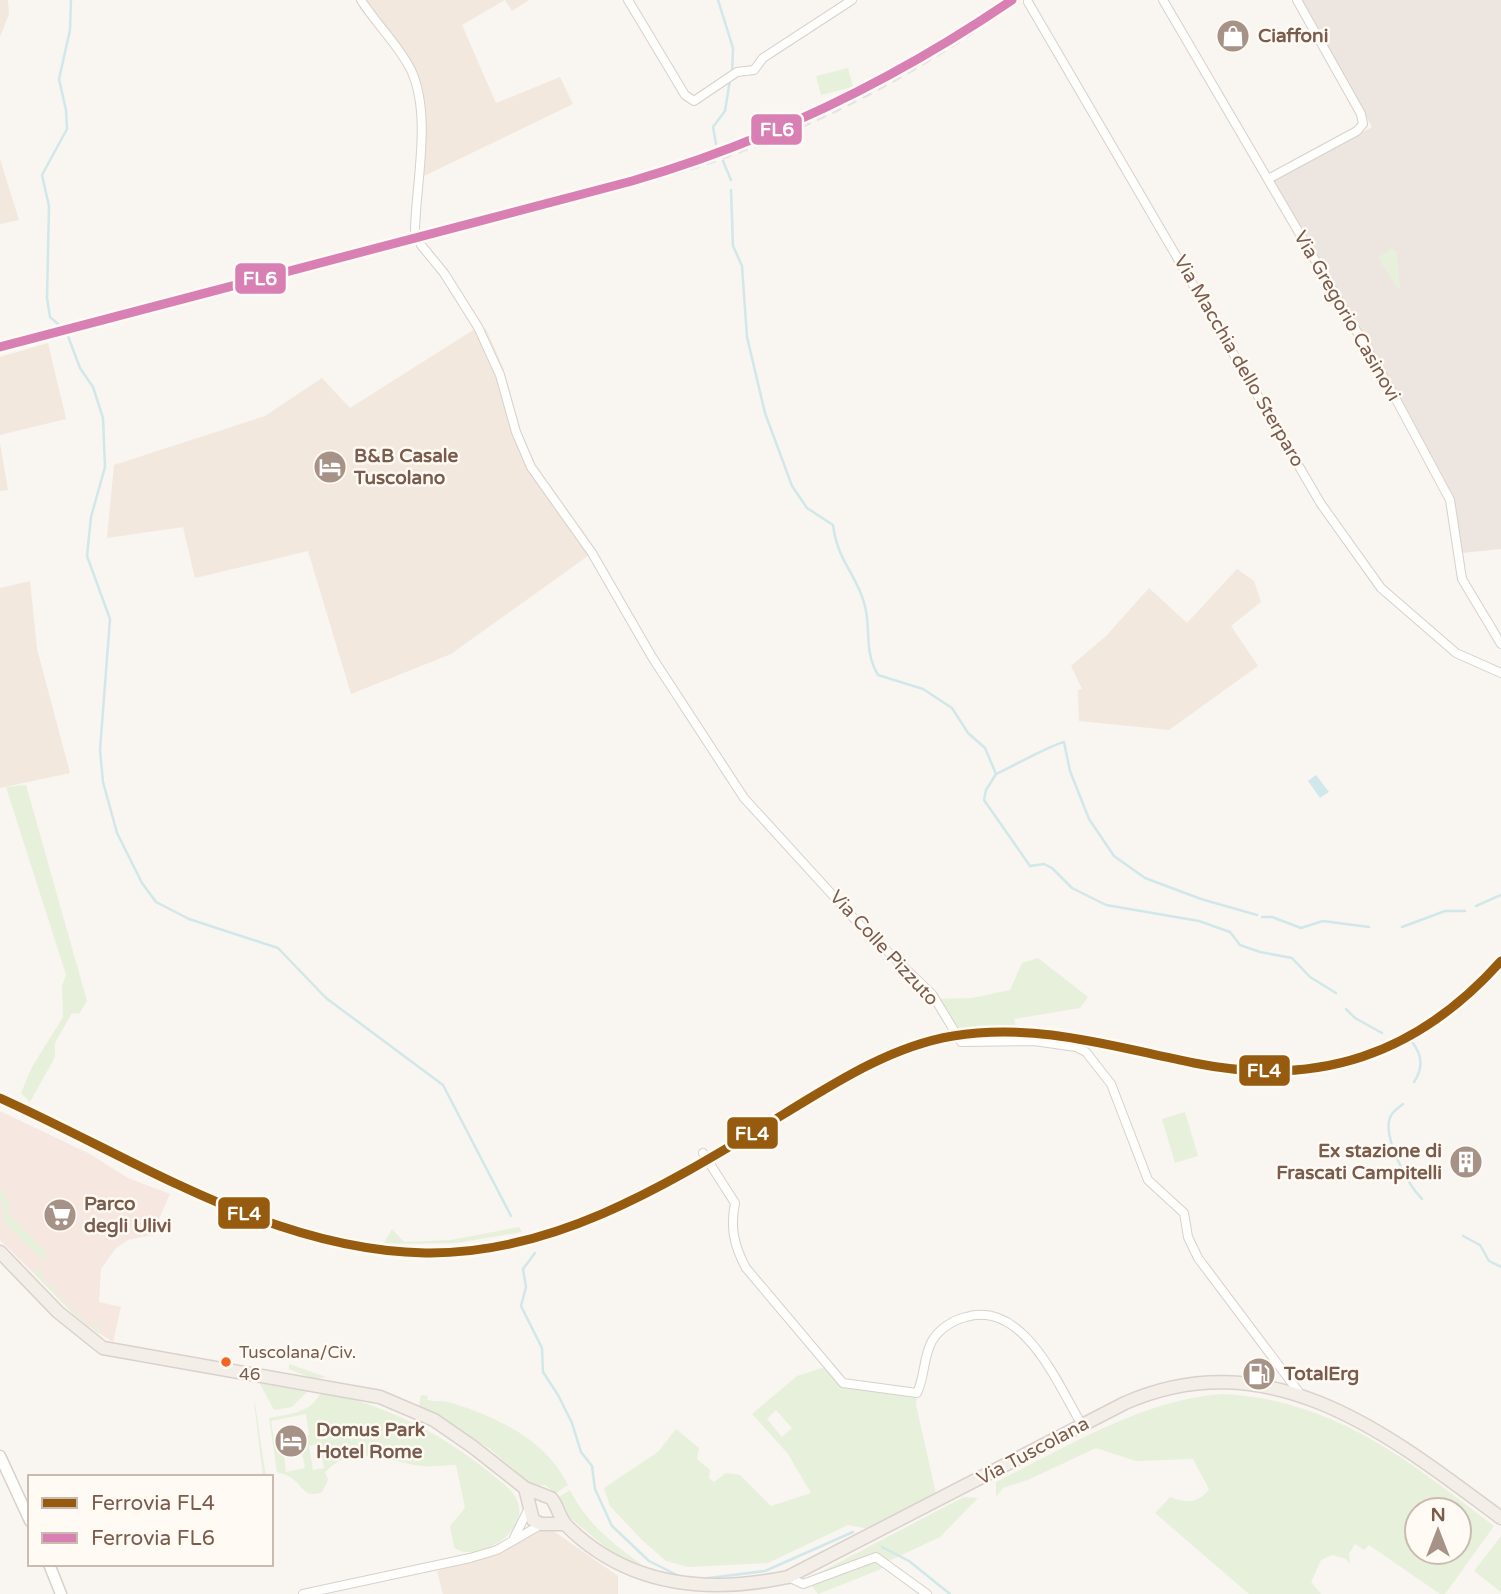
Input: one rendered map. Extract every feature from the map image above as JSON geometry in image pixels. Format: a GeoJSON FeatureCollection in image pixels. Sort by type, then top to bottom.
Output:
{"type":"FeatureCollection","features":[{"type":"Feature","properties":{"kind":"main road"},"geometry":{"type":"LineString","coordinates":[[0,1252],[58,1312],[103,1348],[380,1397],[434,1420],[473,1447],[524,1489],[553,1500],[565,1524]]}},
{"type":"Feature","properties":{"kind":"main road","name":"Via Tuscolana"},"geometry":{"type":"LineString","coordinates":[[565,1524],[623,1568],[671,1587],[729,1591],[788,1577],[1134,1399],[1184,1385],[1240,1384],[1300,1395],[1343,1412],[1385,1434],[1501,1518]]}},
{"type":"Feature","properties":{"kind":"main road"},"geometry":{"type":"LineString","coordinates":[[0,1456],[28,1517]]}},
{"type":"Feature","properties":{"kind":"main road"},"geometry":{"type":"LineString","coordinates":[[524,1489],[533,1520],[544,1524],[565,1524]]}},
{"type":"Feature","properties":{"kind":"main road"},"geometry":{"type":"LineString","coordinates":[[528,1508],[533,1499],[543,1496]]}},
{"type":"Feature","properties":{"kind":"main road"},"geometry":{"type":"LineString","coordinates":[[544,1524],[557,1511]]}},
{"type":"Feature","properties":{"kind":"main road"},"geometry":{"type":"LineString","coordinates":[[50,1566],[61,1594]]}},
{"type":"Feature","properties":{"kind":"street"},"geometry":{"type":"LineString","coordinates":[[361,0],[400,52],[413,76],[421,150],[415,230]]}},
{"type":"Feature","properties":{"kind":"street"},"geometry":{"type":"LineString","coordinates":[[628,0],[690,100],[698,99],[737,72],[754,70],[763,58],[852,0]]}},
{"type":"Feature","properties":{"kind":"street","name":"Via Gregorio Casinovi"},"geometry":{"type":"LineString","coordinates":[[1163,0],[1391,390],[1450,500],[1462,579],[1501,644]]}},
{"type":"Feature","properties":{"kind":"street"},"geometry":{"type":"LineString","coordinates":[[1268,179],[1357,131],[1363,124],[1361,114],[1297,0]]}},
{"type":"Feature","properties":{"kind":"street","name":"Via Macchia dello Sterparo"},"geometry":{"type":"LineString","coordinates":[[1028,2],[1324,509],[1368,573],[1381,589],[1456,653],[1501,673]]}},
{"type":"Feature","properties":{"kind":"street","name":"Via Colle Pizzuto"},"geometry":{"type":"LineString","coordinates":[[421,245],[444,273],[478,327],[500,375],[513,426],[528,463],[592,553],[652,657],[747,801],[859,925],[932,994],[958,1040],[968,1043],[1034,1041],[1076,1047],[1086,1052],[1105,1074],[1148,1180],[1181,1209],[1195,1253],[1248,1329],[1300,1395]]}},
{"type":"Feature","properties":{"kind":"street"},"geometry":{"type":"LineString","coordinates":[[703,1153],[735,1203],[732,1220],[736,1249],[746,1268],[843,1383],[918,1393],[930,1345],[939,1332],[963,1318],[997,1316],[1014,1324],[1028,1337],[1082,1425]]}},
{"type":"Feature","properties":{"kind":"street"},"geometry":{"type":"LineString","coordinates":[[513,1541],[528,1508]]}},
{"type":"Feature","properties":{"kind":"street"},"geometry":{"type":"LineString","coordinates":[[303,1594],[470,1559],[497,1550],[544,1524]]}},
{"type":"Feature","properties":{"kind":"street"},"geometry":{"type":"LineString","coordinates":[[788,1577],[803,1584],[876,1557],[927,1594]]}},
{"type":"Feature","properties":{"kind":"shaded area"},"geometry":{"type":"Polygon","coordinates":[[[0,0],[8,0],[9,14],[0,37],[0,0]]]}},
{"type":"Feature","properties":{"kind":"shaded area"},"geometry":{"type":"Polygon","coordinates":[[[365,0],[505,0],[462,25],[496,103],[560,77],[573,104],[424,176],[426,120],[414,69],[409,57],[365,0]]]}},
{"type":"Feature","properties":{"kind":"shaded area"},"geometry":{"type":"Polygon","coordinates":[[[505,0],[529,0],[512,11],[505,0]]]}},
{"type":"Feature","properties":{"kind":"shaded area"},"geometry":{"type":"Polygon","coordinates":[[[1300,0],[1501,0],[1501,549],[1462,553],[1453,496],[1389,377],[1272,181],[1372,127],[1300,0]]]}},
{"type":"Feature","properties":{"kind":"shaded area"},"geometry":{"type":"Polygon","coordinates":[[[0,159],[19,220],[0,224],[0,159]]]}},
{"type":"Feature","properties":{"kind":"shaded area"},"geometry":{"type":"Polygon","coordinates":[[[478,327],[486,329],[503,367],[525,446],[545,490],[592,553],[451,654],[351,694],[308,551],[195,578],[183,527],[107,538],[114,465],[265,416],[322,378],[350,408],[478,327]]]}},
{"type":"Feature","properties":{"kind":"shaded area"},"geometry":{"type":"Polygon","coordinates":[[[48,343],[66,419],[0,435],[0,357],[48,343]]]}},
{"type":"Feature","properties":{"kind":"shaded area"},"geometry":{"type":"Polygon","coordinates":[[[0,443],[8,490],[0,491],[0,443]]]}},
{"type":"Feature","properties":{"kind":"shaded area"},"geometry":{"type":"Polygon","coordinates":[[[1237,569],[1254,581],[1261,602],[1231,626],[1258,666],[1169,730],[1079,721],[1078,690],[1082,689],[1071,666],[1107,635],[1149,588],[1187,623],[1237,569]]]}},
{"type":"Feature","properties":{"kind":"shaded area"},"geometry":{"type":"Polygon","coordinates":[[[30,581],[37,649],[70,773],[0,788],[0,588],[30,581]]]}},
{"type":"Feature","properties":{"kind":"shaded area"},"geometry":{"type":"Polygon","coordinates":[[[0,1111],[90,1154],[128,1178],[170,1194],[152,1235],[128,1240],[116,1248],[101,1269],[99,1302],[121,1307],[113,1342],[85,1324],[0,1240],[0,1111]]]}},
{"type":"Feature","properties":{"kind":"shaded area"},"geometry":{"type":"Polygon","coordinates":[[[549,1528],[618,1576],[618,1594],[443,1594],[437,1571],[501,1552],[537,1530],[549,1528]]]}},
{"type":"Feature","properties":{"kind":"green space"},"geometry":{"type":"Polygon","coordinates":[[[848,68],[853,87],[821,95],[816,76],[848,68]]]}},
{"type":"Feature","properties":{"kind":"green space"},"geometry":{"type":"Polygon","coordinates":[[[1392,248],[1397,252],[1398,289],[1378,258],[1392,248]]]}},
{"type":"Feature","properties":{"kind":"green space"},"geometry":{"type":"Polygon","coordinates":[[[26,785],[87,1001],[79,1014],[72,1013],[55,1043],[55,1057],[30,1102],[21,1093],[32,1067],[63,1017],[62,986],[66,975],[6,787],[26,785]]]}},
{"type":"Feature","properties":{"kind":"green space"},"geometry":{"type":"Polygon","coordinates":[[[1038,958],[1088,997],[1080,1008],[1014,1019],[1016,1027],[960,1034],[939,999],[972,998],[1010,990],[1022,963],[1038,958]]]}},
{"type":"Feature","properties":{"kind":"green space"},"geometry":{"type":"Polygon","coordinates":[[[1185,1112],[1198,1156],[1175,1163],[1162,1119],[1185,1112]]]}},
{"type":"Feature","properties":{"kind":"green space"},"geometry":{"type":"Polygon","coordinates":[[[6,1190],[4,1197],[11,1205],[6,1211],[48,1254],[43,1260],[5,1224],[0,1193],[6,1190]]]}},
{"type":"Feature","properties":{"kind":"green space"},"geometry":{"type":"Polygon","coordinates":[[[519,1227],[522,1232],[456,1243],[383,1244],[392,1229],[404,1242],[451,1240],[519,1227]]]}},
{"type":"Feature","properties":{"kind":"green space"},"geometry":{"type":"Polygon","coordinates":[[[0,1238],[33,1272],[39,1267],[45,1284],[58,1287],[54,1292],[91,1328],[74,1315],[0,1238]]]}},
{"type":"Feature","properties":{"kind":"green space"},"geometry":{"type":"Polygon","coordinates":[[[96,1324],[100,1328],[99,1334],[91,1328],[96,1324]]]}},
{"type":"Feature","properties":{"kind":"green space"},"geometry":{"type":"Polygon","coordinates":[[[289,1364],[326,1377],[314,1379],[289,1369],[289,1364]]]}},
{"type":"Feature","properties":{"kind":"green space"},"geometry":{"type":"Polygon","coordinates":[[[828,1366],[843,1383],[917,1393],[916,1405],[936,1494],[869,1529],[848,1525],[768,1563],[689,1567],[666,1561],[610,1506],[604,1488],[658,1452],[676,1429],[699,1448],[697,1459],[710,1470],[709,1478],[714,1482],[726,1473],[740,1475],[771,1506],[811,1493],[788,1454],[752,1414],[797,1376],[828,1366]],[[776,1410],[767,1419],[782,1437],[792,1428],[776,1410]]]}},
{"type":"Feature","properties":{"kind":"green space"},"geometry":{"type":"Polygon","coordinates":[[[259,1382],[309,1390],[292,1407],[274,1410],[259,1382]]]}},
{"type":"Feature","properties":{"kind":"green space"},"geometry":{"type":"Polygon","coordinates":[[[321,1391],[367,1404],[410,1421],[450,1444],[489,1472],[513,1494],[518,1503],[519,1515],[515,1525],[508,1535],[485,1549],[463,1552],[454,1547],[450,1526],[465,1508],[456,1465],[423,1466],[360,1455],[337,1462],[325,1472],[328,1480],[322,1492],[307,1492],[287,1475],[277,1472],[269,1418],[300,1411],[317,1398],[321,1391]],[[306,1414],[271,1421],[274,1439],[282,1438],[286,1472],[305,1468],[299,1437],[309,1435],[306,1414]],[[320,1444],[309,1446],[313,1470],[324,1468],[320,1444]]]}},
{"type":"Feature","properties":{"kind":"green space"},"geometry":{"type":"Polygon","coordinates":[[[1222,1394],[1262,1398],[1300,1408],[1368,1437],[1454,1496],[1403,1496],[1403,1566],[1465,1566],[1445,1594],[1440,1594],[1369,1545],[1364,1550],[1355,1544],[1349,1554],[1350,1564],[1346,1559],[1332,1555],[1321,1560],[1311,1582],[1321,1594],[1249,1594],[1155,1513],[1170,1497],[1196,1500],[1209,1489],[1193,1459],[1136,1461],[1096,1448],[1030,1479],[1003,1488],[996,1497],[996,1482],[1106,1427],[1163,1405],[1222,1394]]]}},
{"type":"Feature","properties":{"kind":"green space"},"geometry":{"type":"Polygon","coordinates":[[[421,1395],[428,1396],[427,1400],[448,1402],[470,1409],[519,1433],[547,1455],[568,1485],[556,1493],[545,1485],[533,1486],[489,1448],[419,1405],[421,1395]]]}},
{"type":"Feature","properties":{"kind":"green space"},"geometry":{"type":"Polygon","coordinates":[[[254,1402],[266,1475],[263,1475],[254,1402]]]}},
{"type":"Feature","properties":{"kind":"green space"},"geometry":{"type":"Polygon","coordinates":[[[570,1490],[596,1526],[617,1546],[652,1572],[619,1558],[558,1508],[559,1497],[570,1490]]]}},
{"type":"Feature","properties":{"kind":"green space"},"geometry":{"type":"Polygon","coordinates":[[[964,1497],[978,1498],[940,1537],[891,1560],[879,1570],[818,1594],[807,1579],[964,1497]]]}},
{"type":"Feature","properties":{"kind":"green space"},"geometry":{"type":"Polygon","coordinates":[[[1473,1510],[1494,1526],[1473,1555],[1473,1510]]]}},
{"type":"Feature","properties":{"kind":"green space"},"geometry":{"type":"Polygon","coordinates":[[[1501,1536],[1501,1592],[1474,1571],[1501,1536]]]}},
{"type":"Feature","properties":{"kind":"water"},"geometry":{"type":"Polygon","coordinates":[[[1316,775],[1329,792],[1320,798],[1308,781],[1316,775]]]}},
{"type":"Feature","properties":{"kind":"waterway"},"geometry":{"type":"LineString","coordinates":[[71,0],[70,30],[59,79],[67,129],[42,175],[49,206],[47,298],[50,317],[66,331],[80,368],[93,387],[103,418],[105,467],[91,517],[87,556],[110,619],[100,750],[103,782],[117,833],[142,883],[156,902],[189,919],[278,948],[326,998],[443,1085],[511,1216]]}},
{"type":"Feature","properties":{"kind":"waterway"},"geometry":{"type":"LineString","coordinates":[[718,0],[733,48],[732,74]]}},
{"type":"Feature","properties":{"kind":"waterway"},"geometry":{"type":"LineString","coordinates":[[716,144],[713,127],[725,111],[730,80]]}},
{"type":"Feature","properties":{"kind":"waterway"},"geometry":{"type":"LineString","coordinates":[[723,161],[731,180]]}},
{"type":"Feature","properties":{"kind":"waterway"},"geometry":{"type":"LineString","coordinates":[[731,190],[733,246],[742,266],[747,337],[765,413],[792,486],[807,508],[833,525],[843,559],[862,595],[867,615],[869,649],[878,675],[923,689],[952,708],[968,733],[985,748],[996,774],[986,790],[984,800],[1030,866],[1044,864],[1052,868],[1072,888],[1106,905],[1199,921],[1230,932],[1240,945],[1292,958],[1310,977],[1336,993]]}},
{"type":"Feature","properties":{"kind":"waterway"},"geometry":{"type":"LineString","coordinates":[[996,774],[1064,742],[1070,771],[1089,819],[1114,856],[1145,878],[1201,899],[1257,915]]}},
{"type":"Feature","properties":{"kind":"waterway"},"geometry":{"type":"LineString","coordinates":[[1476,906],[1501,895]]}},
{"type":"Feature","properties":{"kind":"waterway"},"geometry":{"type":"LineString","coordinates":[[1402,927],[1445,911],[1465,911]]}},
{"type":"Feature","properties":{"kind":"waterway"},"geometry":{"type":"LineString","coordinates":[[1262,917],[1272,917],[1301,928],[1323,921],[1369,927]]}},
{"type":"Feature","properties":{"kind":"waterway"},"geometry":{"type":"LineString","coordinates":[[1346,1009],[1355,1018],[1382,1033]]}},
{"type":"Feature","properties":{"kind":"waterway"},"geometry":{"type":"LineString","coordinates":[[1412,1042],[1420,1062],[1414,1082]]}},
{"type":"Feature","properties":{"kind":"waterway"},"geometry":{"type":"LineString","coordinates":[[1403,1104],[1390,1118],[1390,1140],[1404,1173],[1422,1199]]}},
{"type":"Feature","properties":{"kind":"waterway"},"geometry":{"type":"LineString","coordinates":[[1463,1236],[1480,1245],[1489,1261],[1501,1267]]}},
{"type":"Feature","properties":{"kind":"waterway"},"geometry":{"type":"LineString","coordinates":[[535,1253],[523,1269],[526,1287],[521,1306],[542,1348],[543,1372],[572,1423],[581,1452],[592,1466],[595,1489],[612,1526],[649,1561],[677,1575]]}},
{"type":"Feature","properties":{"kind":"waterway"},"geometry":{"type":"LineString","coordinates":[[701,1579],[765,1571],[853,1532]]}},
{"type":"Feature","properties":{"kind":"waterway"},"geometry":{"type":"LineString","coordinates":[[882,1547],[909,1561],[950,1594]]}},
{"type":"Feature","properties":{"kind":"railway"},"geometry":{"type":"LineString","coordinates":[[0,352],[406,242],[621,190],[735,154],[821,118],[903,76],[1020,0]]}},
{"type":"Feature","properties":{"kind":"rail line","name":"FL6"},"geometry":{"type":"LineString","coordinates":[[0,347],[632,181],[683,165],[782,128],[829,106],[922,57],[1012,0]]}},
{"type":"Feature","properties":{"kind":"rail line","name":"FL4"},"geometry":{"type":"LineString","coordinates":[[0,1098],[154,1173],[259,1219],[313,1236],[368,1248],[425,1253],[474,1250],[522,1241],[613,1209],[700,1164],[865,1067],[930,1041],[984,1032],[1014,1032],[1075,1038],[1239,1070],[1282,1071],[1323,1066],[1362,1057],[1400,1041],[1435,1020],[1469,993],[1501,961]]}},
{"type":"Feature","properties":{"kind":"place","name":"Ciaffoni"},"geometry":{"type":"Point","coordinates":[1233,36]}},
{"type":"Feature","properties":{"kind":"place","name":"B&B Casale Tuscolano"},"geometry":{"type":"Point","coordinates":[330,467]}},
{"type":"Feature","properties":{"kind":"place","name":"Ex stazione di Frascati Campitelli"},"geometry":{"type":"Point","coordinates":[1466,1162]}},
{"type":"Feature","properties":{"kind":"place","name":"Parco degli Ulivi"},"geometry":{"type":"Point","coordinates":[60,1215]}},
{"type":"Feature","properties":{"kind":"place","name":"Tuscolana/Civ. 46"},"geometry":{"type":"Point","coordinates":[226,1362]}},
{"type":"Feature","properties":{"kind":"place","name":"TotalErg"},"geometry":{"type":"Point","coordinates":[1259,1374]}},
{"type":"Feature","properties":{"kind":"place","name":"Domus Park Hotel Rome"},"geometry":{"type":"Point","coordinates":[291,1441]}}]}
